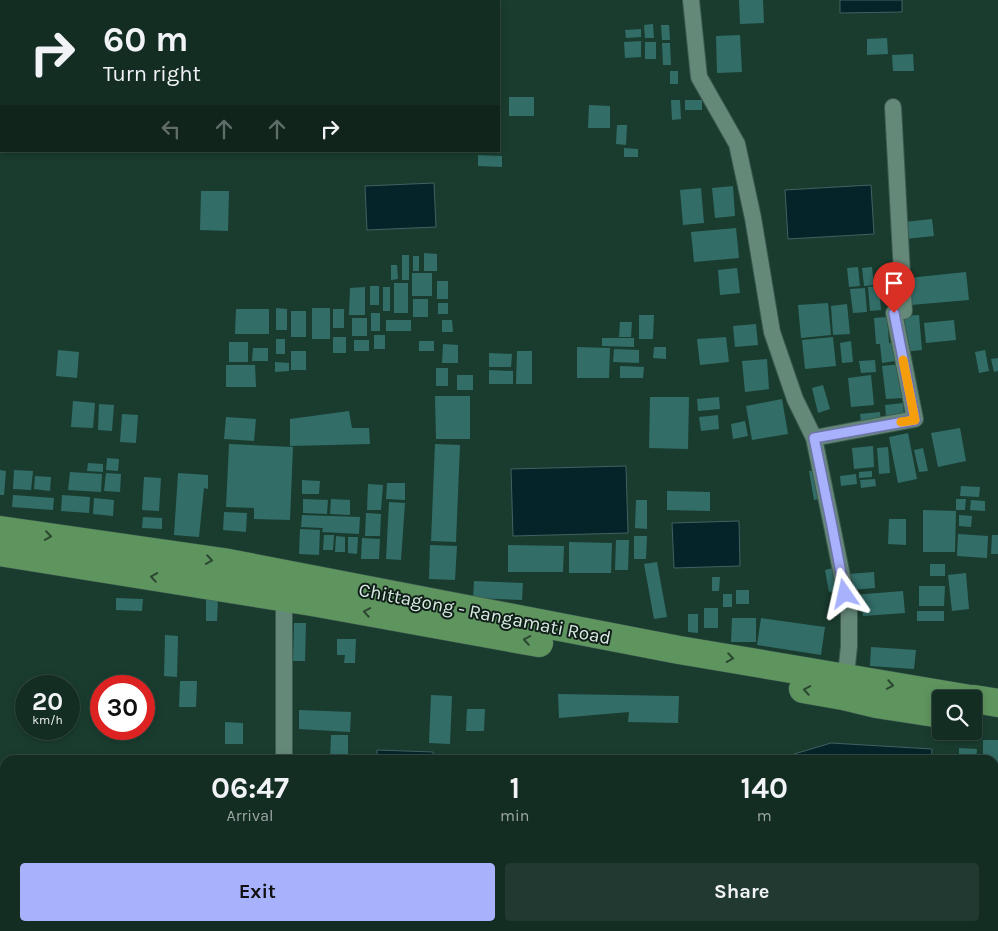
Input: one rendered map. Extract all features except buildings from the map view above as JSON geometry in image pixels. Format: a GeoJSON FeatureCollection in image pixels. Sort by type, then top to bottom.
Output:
{"type":"FeatureCollection","features":[{"type":"Feature","properties":{"kind":"highway","name":"Chittagong - Rangamati Road"},"geometry":{"type":"LineString","coordinates":[[0,530],[224,562],[669,648],[845,687],[876,704],[932,713]]}},
{"type":"Feature","properties":{"kind":"highway","name":"Chittagong - Rangamati Road"},"geometry":{"type":"LineString","coordinates":[[0,552],[845,687],[932,695]]}},
{"type":"Feature","properties":{"kind":"highway"},"geometry":{"type":"LineString","coordinates":[[982,701],[998,704]]}},
{"type":"Feature","properties":{"kind":"highway"},"geometry":{"type":"LineString","coordinates":[[982,720],[998,723]]}},
{"type":"Feature","properties":{"kind":"street"},"geometry":{"type":"LineString","coordinates":[[691,0],[699,77],[737,144],[753,218],[772,332],[795,399],[814,438],[849,611],[849,646],[845,687]]}},
{"type":"Feature","properties":{"kind":"street"},"geometry":{"type":"LineString","coordinates":[[814,438],[915,420],[894,313],[904,312],[893,107]]}},
{"type":"Feature","properties":{"kind":"street"},"geometry":{"type":"LineString","coordinates":[[284,598],[284,755]]}},
{"type":"Feature","properties":{"kind":"water"},"geometry":{"type":"Polygon","coordinates":[[[840,0],[902,0],[902,12],[840,13],[840,0]]]}},
{"type":"Feature","properties":{"kind":"water"},"geometry":{"type":"Polygon","coordinates":[[[434,183],[436,227],[367,230],[365,186],[434,183]]]}},
{"type":"Feature","properties":{"kind":"water"},"geometry":{"type":"Polygon","coordinates":[[[871,185],[874,234],[788,239],[785,190],[871,185]]]}},
{"type":"Feature","properties":{"kind":"water"},"geometry":{"type":"Polygon","coordinates":[[[626,466],[628,533],[513,536],[511,469],[626,466]]]}},
{"type":"Feature","properties":{"kind":"water"},"geometry":{"type":"Polygon","coordinates":[[[739,521],[740,566],[674,568],[672,523],[739,521]]]}},
{"type":"Feature","properties":{"kind":"water"},"geometry":{"type":"Polygon","coordinates":[[[831,743],[932,749],[931,755],[791,755],[831,743]]]}},
{"type":"Feature","properties":{"kind":"water"},"geometry":{"type":"Polygon","coordinates":[[[377,750],[433,752],[433,755],[377,755],[377,750]]]}},
{"type":"Feature","properties":{"kind":"slow traffic"},"geometry":{"type":"LineString","coordinates":[[901,422],[915,420],[903,360]]}},
{"type":"Feature","properties":{"kind":"route"},"geometry":{"type":"LineString","coordinates":[[845,594],[814,438],[915,420],[894,313]]}}]}
